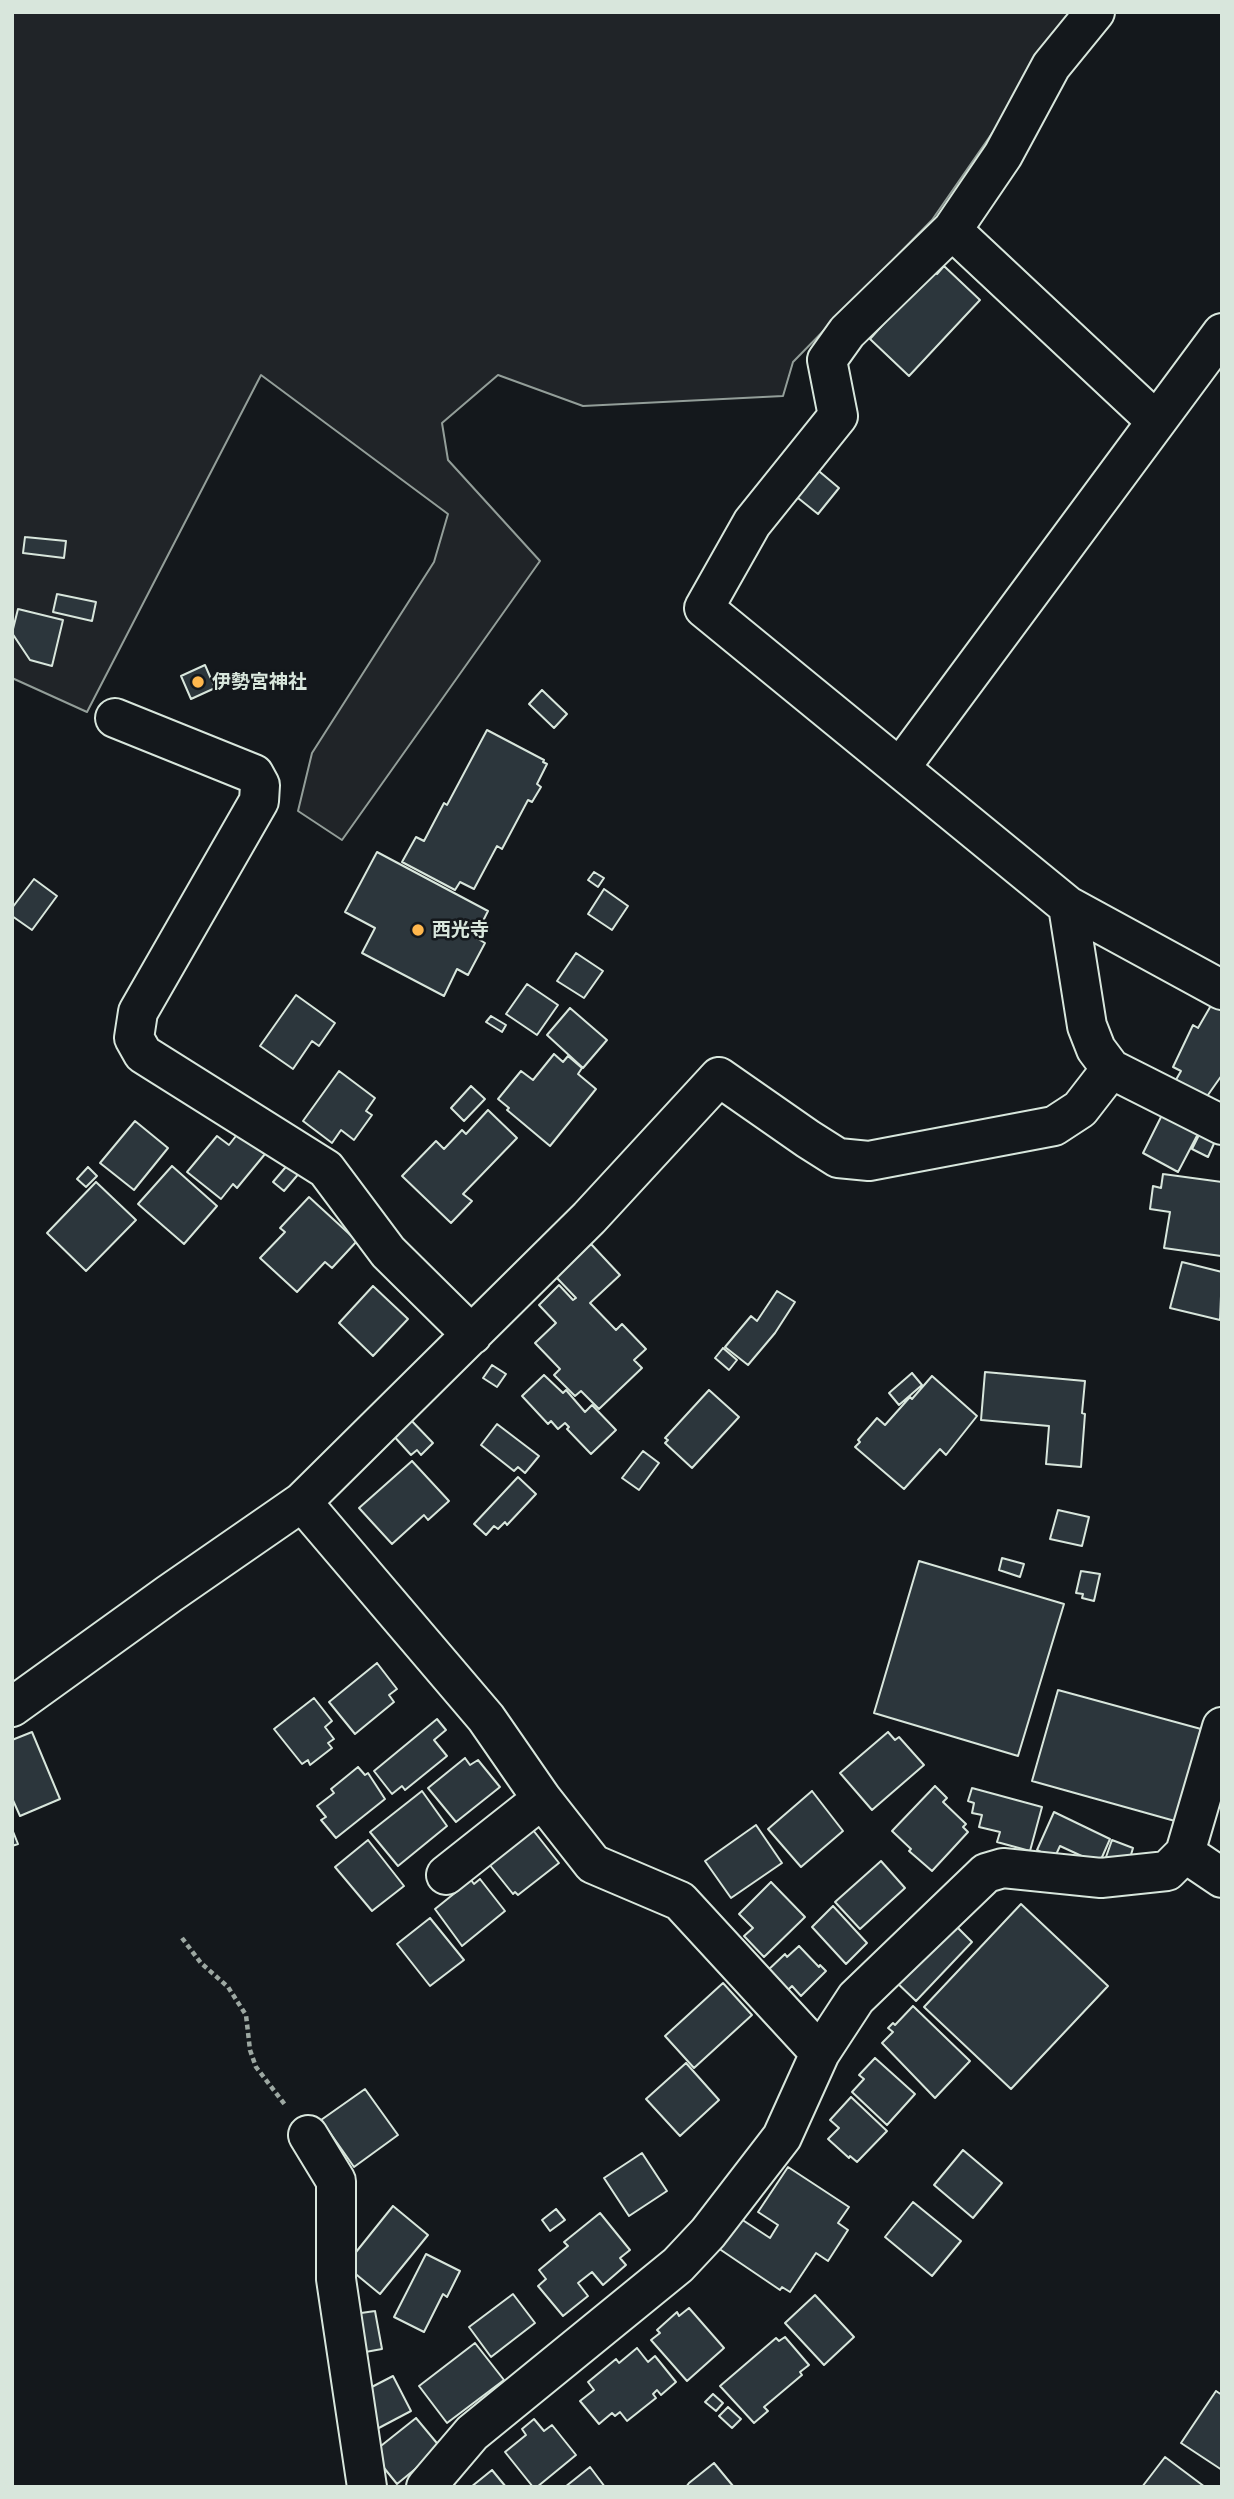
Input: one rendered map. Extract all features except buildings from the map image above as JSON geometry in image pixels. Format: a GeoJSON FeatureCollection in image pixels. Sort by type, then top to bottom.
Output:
{"type":"FeatureCollection","features":[{"type":"Feature","properties":{"kind":"street"},"geometry":{"type":"LineString","coordinates":[[1095,12],[1051,66],[1003,155],[952,230],[847,332],[827,360],[838,416],[752,523],[704,608],[1068,906],[1222,990]]}},
{"type":"Feature","properties":{"kind":"street"},"geometry":{"type":"LineString","coordinates":[[952,230],[1156,421]]}},
{"type":"Feature","properties":{"kind":"street"},"geometry":{"type":"LineString","coordinates":[[900,768],[1222,332]]}},
{"type":"Feature","properties":{"kind":"street"},"geometry":{"type":"LineString","coordinates":[[115,718],[254,774],[260,785],[259,801],[138,1013],[134,1038],[138,1046],[143,1054],[326,1169],[388,1252],[472,1335]]}},
{"type":"Feature","properties":{"kind":"street"},"geometry":{"type":"LineString","coordinates":[[1068,906],[1087,1026],[1096,1049],[1111,1069],[1222,1125]]}},
{"type":"Feature","properties":{"kind":"street"},"geometry":{"type":"LineString","coordinates":[[12,1707],[302,1502],[589,1218],[719,1077],[838,1158],[869,1161],[1054,1126],[1080,1109],[1111,1069]]}},
{"type":"Feature","properties":{"kind":"street"},"geometry":{"type":"LineString","coordinates":[[302,1502],[486,1717],[542,1799],[593,1864],[680,1900],[820,2053]]}},
{"type":"Feature","properties":{"kind":"street"},"geometry":{"type":"LineString","coordinates":[[426,2487],[472,2433],[678,2265],[708,2233],[782,2137],[820,2053],[856,1998],[986,1874],[1003,1868],[1101,1878],[1167,1871],[1185,1853],[1222,1727]]}},
{"type":"Feature","properties":{"kind":"street"},"geometry":{"type":"LineString","coordinates":[[446,1875],[542,1799]]}},
{"type":"Feature","properties":{"kind":"street"},"geometry":{"type":"LineString","coordinates":[[1185,1853],[1222,1878]]}},
{"type":"Feature","properties":{"kind":"street"},"geometry":{"type":"LineString","coordinates":[[308,2135],[336,2181],[336,2279],[366,2487]]}},
{"type":"Feature","properties":{"kind":"path"},"geometry":{"type":"LineString","coordinates":[[182,1938],[201,1963],[228,1987],[246,2015],[250,2050],[256,2067],[308,2135]]}},
{"type":"Feature","properties":{"kind":"shaded area"},"geometry":{"type":"Polygon","coordinates":[[[12,12],[1076,12],[932,220],[793,362],[783,396],[583,406],[498,375],[442,423],[448,460],[540,561],[342,840],[298,811],[312,753],[434,562],[448,514],[261,375],[87,712],[12,678],[12,12]]]}},
{"type":"Feature","properties":{"kind":"place","name":"伊勢宮神社"},"geometry":{"type":"Point","coordinates":[198,682]}},
{"type":"Feature","properties":{"kind":"place","name":"西光寺"},"geometry":{"type":"Point","coordinates":[418,930]}}]}
